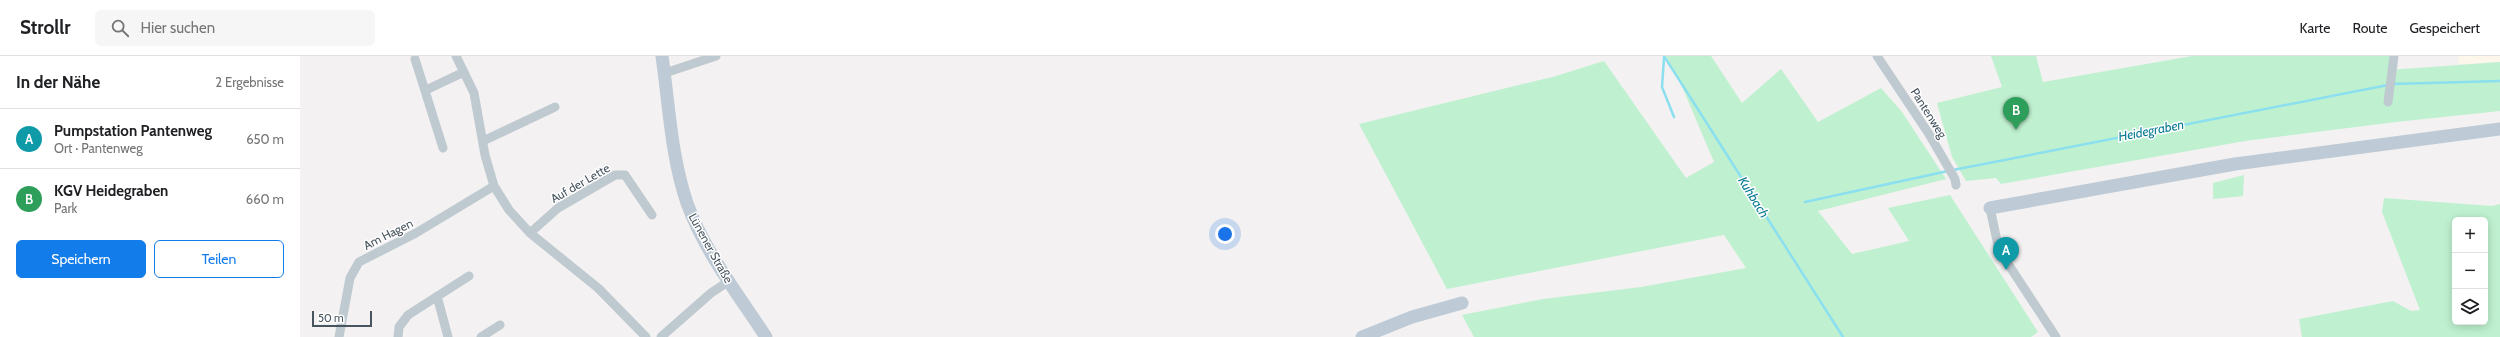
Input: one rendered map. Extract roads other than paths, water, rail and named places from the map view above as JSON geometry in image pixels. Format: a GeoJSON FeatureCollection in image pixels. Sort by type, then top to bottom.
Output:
{"type":"FeatureCollection","features":[{"type":"Feature","properties":{"kind":"main road","name":"Lünener Straße"},"geometry":{"type":"LineString","coordinates":[[662,56],[677,166],[683,188],[698,228],[729,281],[766,337]]}},
{"type":"Feature","properties":{"kind":"main road"},"geometry":{"type":"LineString","coordinates":[[1990,208],[2235,164],[2500,129]]}},
{"type":"Feature","properties":{"kind":"main road"},"geometry":{"type":"LineString","coordinates":[[1362,337],[1406,319],[1462,303]]}},
{"type":"Feature","properties":{"kind":"street"},"geometry":{"type":"LineString","coordinates":[[456,56],[474,93],[483,141],[494,186],[508,210],[530,233],[594,284],[646,337]]}},
{"type":"Feature","properties":{"kind":"street"},"geometry":{"type":"LineString","coordinates":[[664,73],[716,56]]}},
{"type":"Feature","properties":{"kind":"street","name":"Pantenweg"},"geometry":{"type":"LineString","coordinates":[[1877,56],[1929,134],[1954,180]]}},
{"type":"Feature","properties":{"kind":"street"},"geometry":{"type":"LineString","coordinates":[[2388,102],[2394,56]]}},
{"type":"Feature","properties":{"kind":"street"},"geometry":{"type":"LineString","coordinates":[[416,59],[443,148]]}},
{"type":"Feature","properties":{"kind":"street"},"geometry":{"type":"LineString","coordinates":[[426,90],[464,72]]}},
{"type":"Feature","properties":{"kind":"street"},"geometry":{"type":"LineString","coordinates":[[483,141],[555,107]]}},
{"type":"Feature","properties":{"kind":"street","name":"Auf der Lette"},"geometry":{"type":"LineString","coordinates":[[530,233],[558,208],[615,175],[624,175],[652,215]]}},
{"type":"Feature","properties":{"kind":"street","name":"Am Hagen"},"geometry":{"type":"LineString","coordinates":[[339,337],[350,278],[360,262],[416,234],[494,186]]}},
{"type":"Feature","properties":{"kind":"street"},"geometry":{"type":"LineString","coordinates":[[1990,208],[1999,250],[2056,337]]}},
{"type":"Feature","properties":{"kind":"street"},"geometry":{"type":"LineString","coordinates":[[398,337],[403,319],[469,276]]}},
{"type":"Feature","properties":{"kind":"street"},"geometry":{"type":"LineString","coordinates":[[661,337],[711,293],[729,281]]}},
{"type":"Feature","properties":{"kind":"street"},"geometry":{"type":"LineString","coordinates":[[437,296],[448,337]]}},
{"type":"Feature","properties":{"kind":"street"},"geometry":{"type":"LineString","coordinates":[[481,337],[500,325]]}},
{"type":"Feature","properties":{"kind":"waterway","name":"Kuhbach"},"geometry":{"type":"LineString","coordinates":[[1664,56],[1843,337]]}},
{"type":"Feature","properties":{"kind":"waterway","name":"Kuhbach"},"geometry":{"type":"LineString","coordinates":[[1664,58],[1662,87],[1674,117]]}},
{"type":"Feature","properties":{"kind":"waterway","name":"Heidegraben"},"geometry":{"type":"LineString","coordinates":[[2393,84],[2500,81]]}},
{"type":"Feature","properties":{"kind":"waterway","name":"Heidegraben"},"geometry":{"type":"LineString","coordinates":[[1953,170],[2388,85]]}},
{"type":"Feature","properties":{"kind":"waterway","name":"Heidegraben"},"geometry":{"type":"LineString","coordinates":[[1805,202],[1948,171]]}},
{"type":"Feature","properties":{"kind":"place","name":"KGV Heidegraben"},"geometry":{"type":"Point","coordinates":[2016,130]}},
{"type":"Feature","properties":{"kind":"place","name":"Pumpstation Pantenweg"},"geometry":{"type":"Point","coordinates":[2006,270]}}]}
